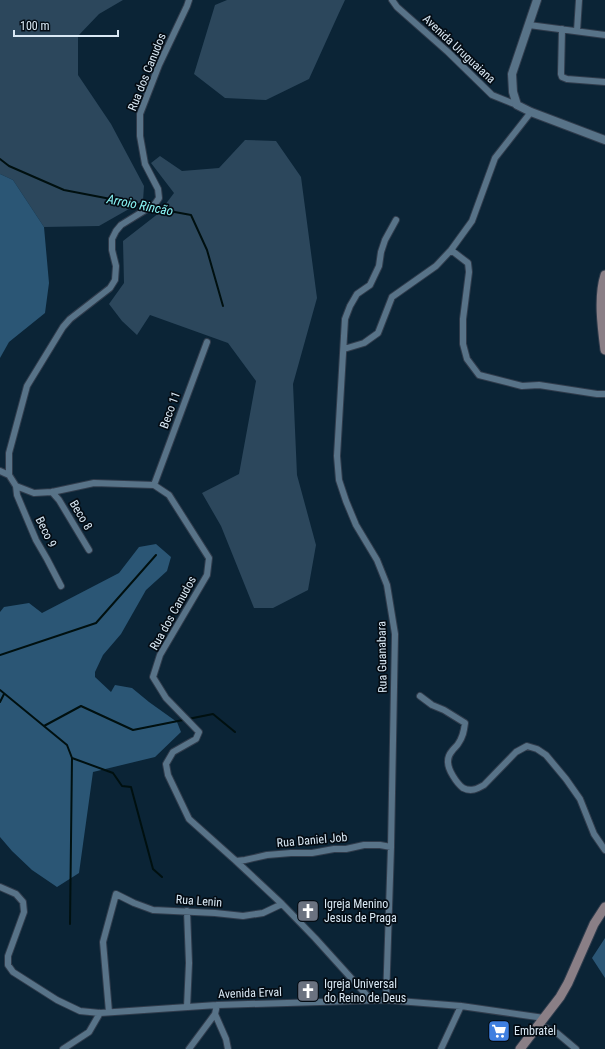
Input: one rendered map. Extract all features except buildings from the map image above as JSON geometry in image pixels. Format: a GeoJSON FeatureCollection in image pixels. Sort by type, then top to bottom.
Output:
{"type":"FeatureCollection","features":[{"type":"Feature","properties":{"kind":"main road"},"geometry":{"type":"LineString","coordinates":[[605,275],[602,284],[602,323],[605,350]]}},
{"type":"Feature","properties":{"kind":"main road"},"geometry":{"type":"LineString","coordinates":[[520,1049],[560,997],[568,983],[594,924],[605,908]]}},
{"type":"Feature","properties":{"kind":"street","name":"Rua dos Canudos"},"geometry":{"type":"LineString","coordinates":[[8,475],[9,453],[27,386],[63,327],[70,319],[110,288],[115,280],[116,266],[112,250],[112,239],[116,231],[121,225],[155,204],[159,198],[158,189],[145,164],[140,136],[140,114],[159,65],[189,0]]}},
{"type":"Feature","properties":{"kind":"street","name":"Avenida Uruguaiana"},"geometry":{"type":"LineString","coordinates":[[392,0],[492,95],[517,105]]}},
{"type":"Feature","properties":{"kind":"street"},"geometry":{"type":"LineString","coordinates":[[537,0],[512,74],[513,92],[517,105],[531,112],[605,140]]}},
{"type":"Feature","properties":{"kind":"street"},"geometry":{"type":"LineString","coordinates":[[577,31],[579,0]]}},
{"type":"Feature","properties":{"kind":"street"},"geometry":{"type":"LineString","coordinates":[[529,25],[605,35]]}},
{"type":"Feature","properties":{"kind":"street"},"geometry":{"type":"LineString","coordinates":[[562,29],[562,77],[567,79],[605,82]]}},
{"type":"Feature","properties":{"kind":"street"},"geometry":{"type":"LineString","coordinates":[[344,349],[364,343],[378,333],[392,298],[436,266],[451,250],[472,221],[495,158],[531,112]]}},
{"type":"Feature","properties":{"kind":"street","name":"Rua Guanabara"},"geometry":{"type":"LineString","coordinates":[[386,1000],[391,847],[395,634],[387,585],[377,560],[356,525],[346,501],[339,480],[337,456],[345,319],[357,294],[370,284],[379,266],[385,240],[396,220]]}},
{"type":"Feature","properties":{"kind":"street"},"geometry":{"type":"LineString","coordinates":[[451,250],[468,263],[469,272],[463,319],[463,344],[467,359],[479,374],[522,386],[539,385],[605,394]]}},
{"type":"Feature","properties":{"kind":"street","name":"Beco 11"},"geometry":{"type":"LineString","coordinates":[[154,485],[207,342]]}},
{"type":"Feature","properties":{"kind":"street"},"geometry":{"type":"LineString","coordinates":[[0,471],[8,475],[16,486],[34,493],[52,492],[94,483],[154,485]]}},
{"type":"Feature","properties":{"kind":"street","name":"Rua dos Canudos"},"geometry":{"type":"LineString","coordinates":[[154,485],[169,495],[209,558],[207,575],[160,656],[153,677],[166,698],[198,732],[196,739],[174,752],[166,764],[168,776],[189,819],[282,904],[371,1000]]}},
{"type":"Feature","properties":{"kind":"street","name":"Beco 9"},"geometry":{"type":"LineString","coordinates":[[16,486],[18,495],[36,540],[48,559],[61,586]]}},
{"type":"Feature","properties":{"kind":"street","name":"Beco 8"},"geometry":{"type":"LineString","coordinates":[[52,492],[59,500],[90,550]]}},
{"type":"Feature","properties":{"kind":"street"},"geometry":{"type":"LineString","coordinates":[[420,696],[432,705],[444,710],[465,723],[463,736],[458,745],[451,752],[447,763],[458,784],[465,789],[478,789],[484,785],[516,752],[527,746],[536,749],[546,755],[574,790],[580,799],[594,834],[605,850]]}},
{"type":"Feature","properties":{"kind":"street","name":"Rua Daniel Job"},"geometry":{"type":"LineString","coordinates":[[236,861],[267,855],[312,853],[334,849],[346,849],[364,845],[391,847]]}},
{"type":"Feature","properties":{"kind":"street","name":"Avenida Erval"},"geometry":{"type":"LineString","coordinates":[[0,887],[16,894],[23,902],[24,912],[8,956],[8,965],[13,972],[57,1000],[80,1011],[100,1013],[217,1004],[386,1000],[461,1006],[542,1022],[557,1032],[576,1049]]}},
{"type":"Feature","properties":{"kind":"street","name":"Rua Lenin"},"geometry":{"type":"LineString","coordinates":[[109,1012],[103,942],[116,894],[153,910],[187,911],[243,916],[263,913],[282,904]]}},
{"type":"Feature","properties":{"kind":"street"},"geometry":{"type":"LineString","coordinates":[[187,911],[189,963],[187,1007]]}},
{"type":"Feature","properties":{"kind":"street"},"geometry":{"type":"LineString","coordinates":[[189,1049],[215,1014],[217,1004]]}},
{"type":"Feature","properties":{"kind":"street"},"geometry":{"type":"LineString","coordinates":[[441,1049],[461,1006]]}},
{"type":"Feature","properties":{"kind":"street"},"geometry":{"type":"LineString","coordinates":[[63,1049],[89,1032],[100,1013]]}},
{"type":"Feature","properties":{"kind":"street"},"geometry":{"type":"LineString","coordinates":[[215,1014],[226,1039],[228,1049]]}},
{"type":"Feature","properties":{"kind":"shaded area"},"geometry":{"type":"Polygon","coordinates":[[[0,0],[123,0],[99,14],[78,36],[78,75],[111,124],[144,186],[143,201],[99,226],[44,227],[13,180],[0,174],[0,0]]]}},
{"type":"Feature","properties":{"kind":"shaded area"},"geometry":{"type":"Polygon","coordinates":[[[227,0],[345,0],[309,79],[266,100],[225,98],[194,74],[215,5],[227,0]]]}},
{"type":"Feature","properties":{"kind":"shaded area"},"geometry":{"type":"Polygon","coordinates":[[[245,140],[276,141],[301,177],[317,298],[293,384],[297,475],[316,545],[308,590],[273,608],[254,608],[221,526],[202,493],[239,474],[256,381],[228,343],[150,315],[137,335],[122,321],[109,304],[124,283],[123,241],[159,213],[174,193],[151,163],[160,156],[182,171],[219,168],[245,140]]]}},
{"type":"Feature","properties":{"kind":"shaded area"},"geometry":{"type":"Polygon","coordinates":[[[0,174],[13,180],[44,227],[49,283],[45,313],[9,342],[0,358],[0,174]]]}},
{"type":"Feature","properties":{"kind":"shaded area"},"geometry":{"type":"Polygon","coordinates":[[[156,544],[171,557],[167,571],[146,590],[121,634],[103,655],[95,672],[95,677],[111,692],[115,685],[132,688],[177,722],[181,732],[155,757],[93,772],[79,873],[57,887],[32,870],[0,837],[0,612],[4,607],[29,603],[42,613],[119,573],[139,547],[156,544]]]}},
{"type":"Feature","properties":{"kind":"shaded area"},"geometry":{"type":"Polygon","coordinates":[[[605,938],[605,978],[592,958],[605,938]]]}},
{"type":"Feature","properties":{"kind":"waterway","name":"Arroio Rincão"},"geometry":{"type":"LineString","coordinates":[[0,159],[9,166],[64,190],[147,206]]}},
{"type":"Feature","properties":{"kind":"waterway","name":"Arroio Rincão"},"geometry":{"type":"LineString","coordinates":[[153,208],[191,215],[207,250],[223,306]]}},
{"type":"Feature","properties":{"kind":"waterway"},"geometry":{"type":"LineString","coordinates":[[0,655],[96,623],[156,555]]}},
{"type":"Feature","properties":{"kind":"waterway"},"geometry":{"type":"LineString","coordinates":[[0,690],[67,745],[72,758],[113,773],[122,786],[131,787],[153,869],[162,877]]}},
{"type":"Feature","properties":{"kind":"waterway"},"geometry":{"type":"LineString","coordinates":[[0,702],[4,694]]}},
{"type":"Feature","properties":{"kind":"waterway"},"geometry":{"type":"LineString","coordinates":[[44,726],[81,706],[133,730],[213,714],[235,732]]}},
{"type":"Feature","properties":{"kind":"waterway"},"geometry":{"type":"LineString","coordinates":[[70,924],[72,758]]}},
{"type":"Feature","properties":{"kind":"place","name":"Igreja Menino Jesus de Praga"},"geometry":{"type":"Point","coordinates":[308,911]}},
{"type":"Feature","properties":{"kind":"place","name":"Igreja Universal do Reino de Deus"},"geometry":{"type":"Point","coordinates":[308,991]}},
{"type":"Feature","properties":{"kind":"place","name":"Embratel"},"geometry":{"type":"Point","coordinates":[499,1031]}}]}
